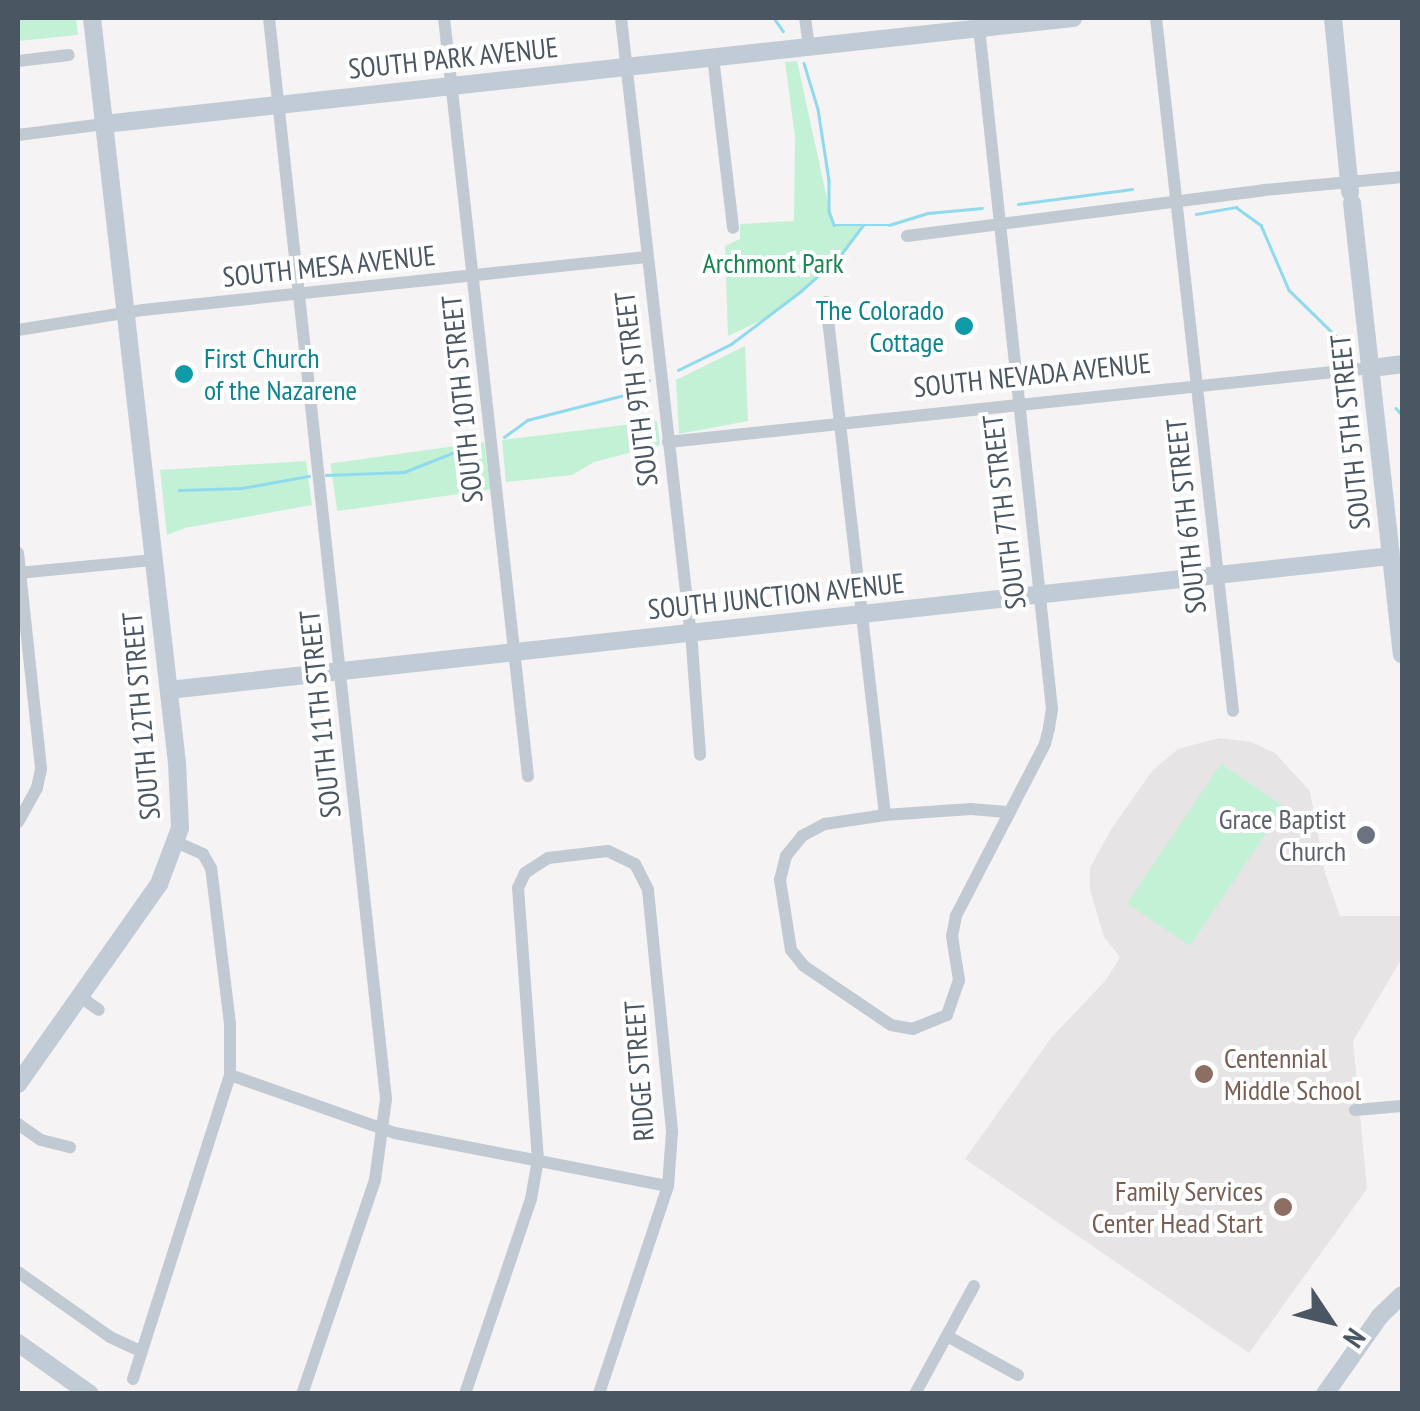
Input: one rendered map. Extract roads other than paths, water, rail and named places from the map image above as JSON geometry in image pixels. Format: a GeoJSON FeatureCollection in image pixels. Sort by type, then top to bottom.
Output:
{"type":"FeatureCollection","features":[{"type":"Feature","properties":{"kind":"street","name":"SOUTH 12TH STREET"},"geometry":{"type":"LineString","coordinates":[[92,18],[169,690],[181,809],[178,843],[203,854],[211,868],[230,1024],[230,1075],[133,1379]]}},
{"type":"Feature","properties":{"kind":"street","name":"SOUTH 11TH STREET"},"geometry":{"type":"LineString","coordinates":[[270,18],[384,1070],[384,1130],[375,1180],[302,1394]]}},
{"type":"Feature","properties":{"kind":"street","name":"SOUTH 10TH STREET"},"geometry":{"type":"LineString","coordinates":[[444,18],[528,776]]}},
{"type":"Feature","properties":{"kind":"street","name":"SOUTH 9TH STREET"},"geometry":{"type":"LineString","coordinates":[[621,18],[691,633],[700,755]]}},
{"type":"Feature","properties":{"kind":"street"},"geometry":{"type":"LineString","coordinates":[[805,18],[810,46]]}},
{"type":"Feature","properties":{"kind":"street","name":"SOUTH PARK AVENUE"},"geometry":{"type":"LineString","coordinates":[[18,135],[810,46],[978,23],[1073,18]]}},
{"type":"Feature","properties":{"kind":"street","name":"SOUTH 6TH STREET"},"geometry":{"type":"LineString","coordinates":[[1156,18],[1233,711]]}},
{"type":"Feature","properties":{"kind":"street","name":"SOUTH 5TH STREET"},"geometry":{"type":"LineString","coordinates":[[1333,18],[1402,654]]}},
{"type":"Feature","properties":{"kind":"street","name":"SOUTH 7TH STREET"},"geometry":{"type":"LineString","coordinates":[[885,815],[824,824],[802,836],[786,856],[780,880],[786,937],[804,966],[891,1025],[912,1029],[947,1015],[956,998],[959,980],[952,936],[956,916],[1045,744],[1052,709],[978,23]]}},
{"type":"Feature","properties":{"kind":"street"},"geometry":{"type":"LineString","coordinates":[[18,61],[69,55]]}},
{"type":"Feature","properties":{"kind":"street"},"geometry":{"type":"LineString","coordinates":[[713,57],[733,228]]}},
{"type":"Feature","properties":{"kind":"street"},"geometry":{"type":"LineString","coordinates":[[907,236],[1176,201],[1350,193],[1402,177]]}},
{"type":"Feature","properties":{"kind":"street","name":"SOUTH MESA AVENUE"},"geometry":{"type":"LineString","coordinates":[[18,330],[298,294],[646,257]]}},
{"type":"Feature","properties":{"kind":"street"},"geometry":{"type":"LineString","coordinates":[[826,302],[865,614],[885,815],[971,809],[1010,812]]}},
{"type":"Feature","properties":{"kind":"street","name":"SOUTH NEVADA AVENUE"},"geometry":{"type":"LineString","coordinates":[[668,442],[1402,364]]}},
{"type":"Feature","properties":{"kind":"street"},"geometry":{"type":"LineString","coordinates":[[18,553],[41,768],[37,788],[18,822]]}},
{"type":"Feature","properties":{"kind":"street","name":"SOUTH JUNCTION AVENUE"},"geometry":{"type":"LineString","coordinates":[[169,690],[1390,556]]}},
{"type":"Feature","properties":{"kind":"street"},"geometry":{"type":"LineString","coordinates":[[19,573],[154,560]]}},
{"type":"Feature","properties":{"kind":"street"},"geometry":{"type":"LineString","coordinates":[[18,692],[32,690]]}},
{"type":"Feature","properties":{"kind":"street"},"geometry":{"type":"LineString","coordinates":[[18,1084],[159,884],[178,843]]}},
{"type":"Feature","properties":{"kind":"street","name":"RIDGE STREET"},"geometry":{"type":"LineString","coordinates":[[538,1160],[516,905],[518,888],[534,864],[573,852],[619,852],[636,864],[644,878],[672,1132],[668,1186],[599,1394]]}},
{"type":"Feature","properties":{"kind":"street"},"geometry":{"type":"LineString","coordinates":[[79,996],[99,1010]]}},
{"type":"Feature","properties":{"kind":"street"},"geometry":{"type":"LineString","coordinates":[[230,1075],[384,1130],[668,1186]]}},
{"type":"Feature","properties":{"kind":"street"},"geometry":{"type":"LineString","coordinates":[[1355,1110],[1402,1106]]}},
{"type":"Feature","properties":{"kind":"street"},"geometry":{"type":"LineString","coordinates":[[18,1124],[41,1140],[70,1147]]}},
{"type":"Feature","properties":{"kind":"street"},"geometry":{"type":"LineString","coordinates":[[465,1394],[530,1199],[538,1160]]}},
{"type":"Feature","properties":{"kind":"street"},"geometry":{"type":"LineString","coordinates":[[18,1272],[110,1337],[142,1352]]}},
{"type":"Feature","properties":{"kind":"street"},"geometry":{"type":"LineString","coordinates":[[915,1394],[974,1286]]}},
{"type":"Feature","properties":{"kind":"street"},"geometry":{"type":"LineString","coordinates":[[1325,1394],[1386,1310],[1402,1295]]}},
{"type":"Feature","properties":{"kind":"street"},"geometry":{"type":"LineString","coordinates":[[946,1336],[1018,1375]]}},
{"type":"Feature","properties":{"kind":"street"},"geometry":{"type":"LineString","coordinates":[[18,1343],[90,1394]]}},
{"type":"Feature","properties":{"kind":"waterway"},"geometry":{"type":"LineString","coordinates":[[774,18],[783,31]]}},
{"type":"Feature","properties":{"kind":"waterway"},"geometry":{"type":"LineString","coordinates":[[804,63],[818,109],[829,180],[829,211],[834,225],[889,225],[928,213],[982,208]]}},
{"type":"Feature","properties":{"kind":"waterway"},"geometry":{"type":"LineString","coordinates":[[1018,204],[1132,189]]}},
{"type":"Feature","properties":{"kind":"waterway"},"geometry":{"type":"LineString","coordinates":[[1196,214],[1236,207],[1261,225],[1289,290],[1337,337]]}},
{"type":"Feature","properties":{"kind":"waterway"},"geometry":{"type":"LineString","coordinates":[[678,370],[731,344],[801,291],[839,257],[863,225]]}},
{"type":"Feature","properties":{"kind":"waterway"},"geometry":{"type":"LineString","coordinates":[[504,437],[527,420],[632,393],[649,380]]}},
{"type":"Feature","properties":{"kind":"waterway"},"geometry":{"type":"LineString","coordinates":[[1396,408],[1402,415]]}},
{"type":"Feature","properties":{"kind":"waterway"},"geometry":{"type":"LineString","coordinates":[[326,475],[404,472],[478,443]]}},
{"type":"Feature","properties":{"kind":"waterway"},"geometry":{"type":"LineString","coordinates":[[179,490],[242,488],[309,476]]}},
{"type":"Feature","properties":{"kind":"place","name":"The Colorado Cottage"},"geometry":{"type":"Point","coordinates":[964,326]}},
{"type":"Feature","properties":{"kind":"place","name":"First Church of the Nazarene"},"geometry":{"type":"Point","coordinates":[184,374]}},
{"type":"Feature","properties":{"kind":"place","name":"Grace Baptist Church"},"geometry":{"type":"Point","coordinates":[1366,835]}},
{"type":"Feature","properties":{"kind":"place","name":"Centennial Middle School"},"geometry":{"type":"Point","coordinates":[1204,1074]}},
{"type":"Feature","properties":{"kind":"place","name":"Family Services Center Head Start"},"geometry":{"type":"Point","coordinates":[1283,1207]}},
{"type":"Feature","properties":{"kind":"park label","name":"Archmont Park"},"geometry":{"type":"Point","coordinates":[773,263]}}]}
